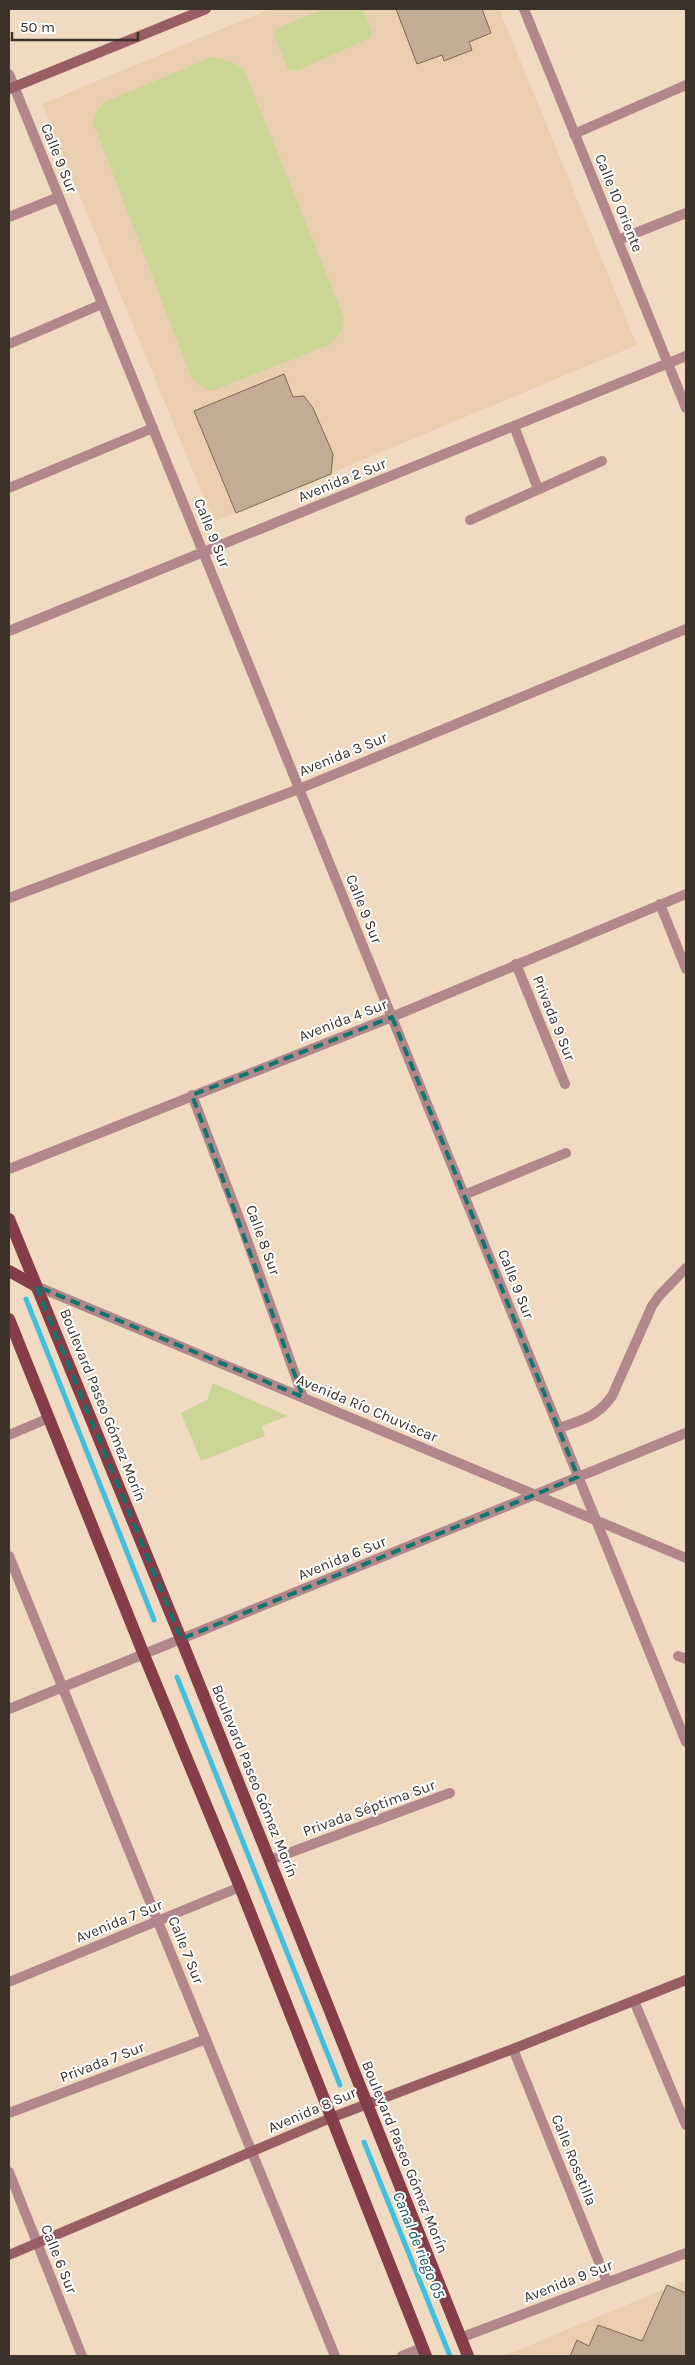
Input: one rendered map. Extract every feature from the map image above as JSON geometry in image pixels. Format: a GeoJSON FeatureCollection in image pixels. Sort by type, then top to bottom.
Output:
{"type":"FeatureCollection","features":[{"type":"Feature","properties":{"kind":"main road"},"geometry":{"type":"LineString","coordinates":[[11,87],[206,9]]}},
{"type":"Feature","properties":{"kind":"main road","name":"Boulevard Paseo Gómez Morín"},"geometry":{"type":"LineString","coordinates":[[9,1219],[181,1639],[468,2356]]}},
{"type":"Feature","properties":{"kind":"main road"},"geometry":{"type":"LineString","coordinates":[[9,1270],[36,1286]]}},
{"type":"Feature","properties":{"kind":"main road"},"geometry":{"type":"LineString","coordinates":[[9,1319],[333,2117],[424,2352]]}},
{"type":"Feature","properties":{"kind":"main road","name":"Avenida 8 Sur"},"geometry":{"type":"LineString","coordinates":[[9,2255],[333,2117],[513,2049],[686,1980]]}},
{"type":"Feature","properties":{"kind":"street","name":"Calle 10 Oriente"},"geometry":{"type":"LineString","coordinates":[[524,9],[686,408]]}},
{"type":"Feature","properties":{"kind":"street","name":"Calle 9 Sur"},"geometry":{"type":"LineString","coordinates":[[9,74],[11,87],[59,197],[686,1742]]}},
{"type":"Feature","properties":{"kind":"street"},"geometry":{"type":"LineString","coordinates":[[574,134],[686,86]]}},
{"type":"Feature","properties":{"kind":"street"},"geometry":{"type":"LineString","coordinates":[[9,217],[59,197]]}},
{"type":"Feature","properties":{"kind":"street"},"geometry":{"type":"LineString","coordinates":[[618,240],[686,213]]}},
{"type":"Feature","properties":{"kind":"street"},"geometry":{"type":"LineString","coordinates":[[9,344],[102,304]]}},
{"type":"Feature","properties":{"kind":"street","name":"Avenida 2 Sur"},"geometry":{"type":"LineString","coordinates":[[9,631],[686,356]]}},
{"type":"Feature","properties":{"kind":"street"},"geometry":{"type":"LineString","coordinates":[[514,426],[538,489]]}},
{"type":"Feature","properties":{"kind":"street"},"geometry":{"type":"LineString","coordinates":[[9,488],[153,428]]}},
{"type":"Feature","properties":{"kind":"street"},"geometry":{"type":"LineString","coordinates":[[470,520],[602,461]]}},
{"type":"Feature","properties":{"kind":"street","name":"Avenida 3 Sur"},"geometry":{"type":"LineString","coordinates":[[9,898],[299,788],[686,629]]}},
{"type":"Feature","properties":{"kind":"street","name":"Avenida 4 Sur"},"geometry":{"type":"LineString","coordinates":[[9,1170],[192,1095],[392,1017],[686,894]]}},
{"type":"Feature","properties":{"kind":"street"},"geometry":{"type":"LineString","coordinates":[[660,904],[686,969]]}},
{"type":"Feature","properties":{"kind":"street","name":"Privada 9 Sur"},"geometry":{"type":"LineString","coordinates":[[516,964],[565,1084]]}},
{"type":"Feature","properties":{"kind":"street","name":"Calle 8 Sur"},"geometry":{"type":"LineString","coordinates":[[192,1095],[242,1226],[303,1397]]}},
{"type":"Feature","properties":{"kind":"street"},"geometry":{"type":"LineString","coordinates":[[464,1195],[566,1153]]}},
{"type":"Feature","properties":{"kind":"street"},"geometry":{"type":"LineString","coordinates":[[559,1428],[595,1415],[604,1408],[612,1396],[652,1306],[686,1268]]}},
{"type":"Feature","properties":{"kind":"street","name":"Avenida Río Chuviscar"},"geometry":{"type":"LineString","coordinates":[[36,1286],[686,1558]]}},
{"type":"Feature","properties":{"kind":"street"},"geometry":{"type":"LineString","coordinates":[[9,1435],[49,1418]]}},
{"type":"Feature","properties":{"kind":"street","name":"Avenida 6 Sur"},"geometry":{"type":"LineString","coordinates":[[9,1709],[686,1433]]}},
{"type":"Feature","properties":{"kind":"street","name":"Calle 7 Sur"},"geometry":{"type":"LineString","coordinates":[[9,1556],[335,2356]]}},
{"type":"Feature","properties":{"kind":"street","name":"Privada Séptima Sur"},"geometry":{"type":"LineString","coordinates":[[270,1860],[450,1794]]}},
{"type":"Feature","properties":{"kind":"street","name":"Avenida 7 Sur"},"geometry":{"type":"LineString","coordinates":[[9,1982],[240,1887]]}},
{"type":"Feature","properties":{"kind":"street"},"geometry":{"type":"LineString","coordinates":[[634,2000],[686,2125]]}},
{"type":"Feature","properties":{"kind":"street","name":"Privada 7 Sur"},"geometry":{"type":"LineString","coordinates":[[9,2113],[206,2039]]}},
{"type":"Feature","properties":{"kind":"street","name":"Calle Rosetilla"},"geometry":{"type":"LineString","coordinates":[[513,2049],[608,2282]]}},
{"type":"Feature","properties":{"kind":"street","name":"Calle 6 Sur"},"geometry":{"type":"LineString","coordinates":[[9,2172],[82,2356]]}},
{"type":"Feature","properties":{"kind":"street","name":"Avenida 9 Sur"},"geometry":{"type":"LineString","coordinates":[[460,2338],[686,2253]]}},
{"type":"Feature","properties":{"kind":"street"},"geometry":{"type":"LineString","coordinates":[[402,2356],[424,2352]]}},
{"type":"Feature","properties":{"kind":"highlighted area"},"geometry":{"type":"Polygon","coordinates":[[[392,1017],[578,1477],[181,1639],[36,1286],[303,1397],[192,1095],[392,1017]]]}},
{"type":"Feature","properties":{"kind":"shaded area"},"geometry":{"type":"Polygon","coordinates":[[[270,9],[499,9],[637,345],[214,522],[42,104],[270,9]]]}},
{"type":"Feature","properties":{"kind":"shaded area"},"geometry":{"type":"Polygon","coordinates":[[[686,2280],[686,2356],[504,2356],[686,2280]]]}},
{"type":"Feature","properties":{"kind":"green space"},"geometry":{"type":"Polygon","coordinates":[[[323,9],[363,9],[372,31],[370,38],[296,71],[288,69],[274,36],[276,29],[323,9]]]}},
{"type":"Feature","properties":{"kind":"green space"},"geometry":{"type":"Polygon","coordinates":[[[212,57],[232,62],[244,70],[344,318],[341,332],[331,344],[212,391],[201,387],[192,379],[93,122],[97,110],[105,102],[212,57]]]}},
{"type":"Feature","properties":{"kind":"green space"},"geometry":{"type":"Polygon","coordinates":[[[213,1383],[288,1416],[262,1426],[265,1436],[201,1461],[181,1413],[207,1400],[213,1383]]]}},
{"type":"Feature","properties":{"kind":"building"},"geometry":{"type":"Polygon","coordinates":[[[396,9],[482,9],[491,33],[469,42],[472,50],[444,61],[442,55],[417,64],[396,9]]]}},
{"type":"Feature","properties":{"kind":"building"},"geometry":{"type":"Polygon","coordinates":[[[284,374],[293,397],[304,396],[313,408],[333,454],[331,474],[236,513],[194,411],[284,374]]]}},
{"type":"Feature","properties":{"kind":"building"},"geometry":{"type":"Polygon","coordinates":[[[667,2285],[686,2293],[686,2356],[570,2356],[577,2340],[589,2346],[598,2325],[642,2341],[667,2285]]]}},
{"type":"Feature","properties":{"kind":"waterway"},"geometry":{"type":"LineString","coordinates":[[26,1299],[154,1620]]}},
{"type":"Feature","properties":{"kind":"waterway"},"geometry":{"type":"LineString","coordinates":[[177,1677],[340,2085]]}},
{"type":"Feature","properties":{"kind":"waterway","name":"Canal de riego 05"},"geometry":{"type":"LineString","coordinates":[[364,2142],[450,2356]]}}]}
